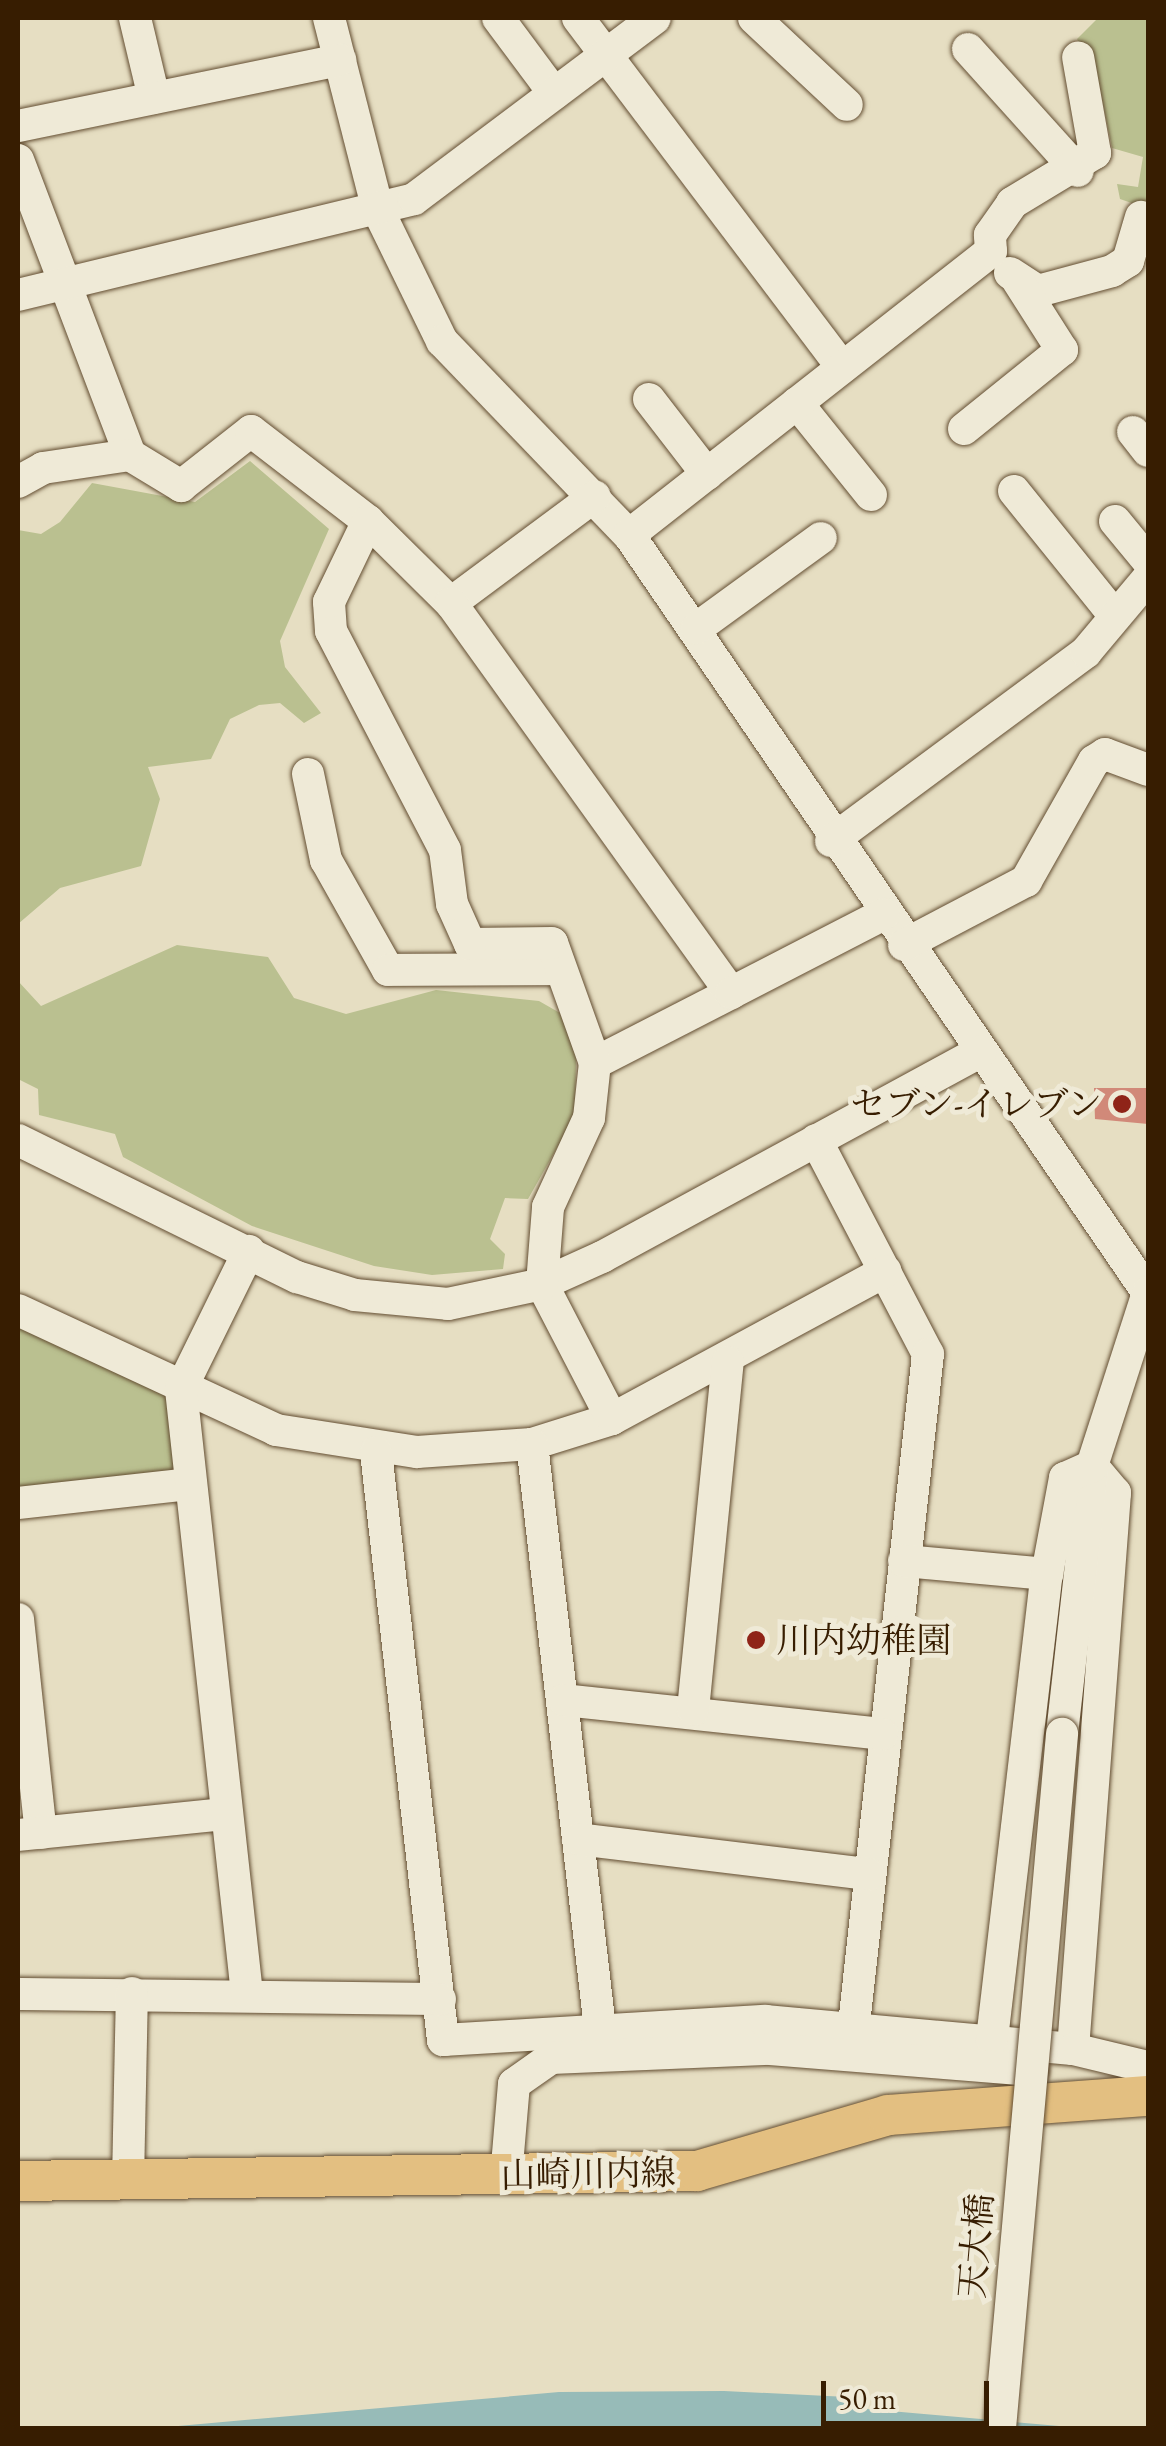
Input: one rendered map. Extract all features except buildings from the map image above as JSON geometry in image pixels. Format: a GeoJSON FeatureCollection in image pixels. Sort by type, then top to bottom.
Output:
{"type":"FeatureCollection","features":[{"type":"Feature","properties":{"kind":"main road","name":"山崎川内線"},"geometry":{"type":"LineString","coordinates":[[18,2180],[697,2171],[888,2116],[1148,2096]]}},
{"type":"Feature","properties":{"kind":"street"},"geometry":{"type":"LineString","coordinates":[[135,18],[154,98]]}},
{"type":"Feature","properties":{"kind":"street"},"geometry":{"type":"LineString","coordinates":[[329,18],[378,210],[426,313],[472,382],[595,496],[629,535],[697,628],[831,841],[1148,1293],[1092,1466],[1065,1478],[1047,1574],[992,2039]]}},
{"type":"Feature","properties":{"kind":"street"},"geometry":{"type":"LineString","coordinates":[[498,18],[554,93]]}},
{"type":"Feature","properties":{"kind":"street"},"geometry":{"type":"LineString","coordinates":[[578,18],[842,367]]}},
{"type":"Feature","properties":{"kind":"street"},"geometry":{"type":"LineString","coordinates":[[18,295],[414,199],[655,18]]}},
{"type":"Feature","properties":{"kind":"street"},"geometry":{"type":"LineString","coordinates":[[754,18],[847,105]]}},
{"type":"Feature","properties":{"kind":"street"},"geometry":{"type":"LineString","coordinates":[[968,49],[1078,171]]}},
{"type":"Feature","properties":{"kind":"street"},"geometry":{"type":"LineString","coordinates":[[964,429],[1062,350],[1018,281],[991,251],[990,234],[1012,204],[1078,171],[1095,154],[1078,57]]}},
{"type":"Feature","properties":{"kind":"street"},"geometry":{"type":"LineString","coordinates":[[18,126],[340,60]]}},
{"type":"Feature","properties":{"kind":"street"},"geometry":{"type":"LineString","coordinates":[[18,160],[130,456]]}},
{"type":"Feature","properties":{"kind":"street"},"geometry":{"type":"LineString","coordinates":[[1018,281],[1038,291],[1112,271],[1128,262],[1142,217]]}},
{"type":"Feature","properties":{"kind":"street"},"geometry":{"type":"LineString","coordinates":[[629,535],[991,251]]}},
{"type":"Feature","properties":{"kind":"street"},"geometry":{"type":"LineString","coordinates":[[649,398],[706,474]]}},
{"type":"Feature","properties":{"kind":"street"},"geometry":{"type":"LineString","coordinates":[[798,402],[871,496]]}},
{"type":"Feature","properties":{"kind":"street"},"geometry":{"type":"LineString","coordinates":[[18,482],[43,468],[130,456],[182,486],[250,431],[368,521],[451,603],[731,993]]}},
{"type":"Feature","properties":{"kind":"street"},"geometry":{"type":"LineString","coordinates":[[831,841],[1086,652],[1135,598],[1014,491]]}},
{"type":"Feature","properties":{"kind":"street"},"geometry":{"type":"LineString","coordinates":[[451,603],[595,496]]}},
{"type":"Feature","properties":{"kind":"street"},"geometry":{"type":"LineString","coordinates":[[368,521],[328,602],[331,631],[445,850],[452,904],[470,944],[552,943],[594,1063],[589,1118],[548,1207],[542,1284],[612,1419]]}},
{"type":"Feature","properties":{"kind":"street"},"geometry":{"type":"LineString","coordinates":[[1115,521],[1148,561]]}},
{"type":"Feature","properties":{"kind":"street"},"geometry":{"type":"LineString","coordinates":[[697,628],[821,538]]}},
{"type":"Feature","properties":{"kind":"street"},"geometry":{"type":"LineString","coordinates":[[904,945],[1026,881],[1094,761],[1105,754],[1148,770]]}},
{"type":"Feature","properties":{"kind":"street"},"geometry":{"type":"LineString","coordinates":[[308,774],[326,860],[388,970],[560,969]]}},
{"type":"Feature","properties":{"kind":"street"},"geometry":{"type":"LineString","coordinates":[[594,1063],[884,914]]}},
{"type":"Feature","properties":{"kind":"street"},"geometry":{"type":"LineString","coordinates":[[18,1140],[312,1282],[401,1302],[464,1302],[542,1284],[981,1051]]}},
{"type":"Feature","properties":{"kind":"street"},"geometry":{"type":"LineString","coordinates":[[816,1140],[928,1354],[882,1734],[854,2024]]}},
{"type":"Feature","properties":{"kind":"street"},"geometry":{"type":"LineString","coordinates":[[247,1994],[180,1389],[249,1251]]}},
{"type":"Feature","properties":{"kind":"street"},"geometry":{"type":"LineString","coordinates":[[18,1310],[180,1389],[276,1430],[376,1452],[532,1444],[612,1419],[728,1362],[886,1272]]}},
{"type":"Feature","properties":{"kind":"street"},"geometry":{"type":"LineString","coordinates":[[693,1710],[728,1362]]}},
{"type":"Feature","properties":{"kind":"street"},"geometry":{"type":"LineString","coordinates":[[532,1444],[600,2028]]}},
{"type":"Feature","properties":{"kind":"street"},"geometry":{"type":"LineString","coordinates":[[376,1452],[443,2040],[600,2028],[854,2024],[1074,2049],[1148,2067]]}},
{"type":"Feature","properties":{"kind":"street"},"geometry":{"type":"LineString","coordinates":[[1074,2049],[1115,1493],[1092,1466]]}},
{"type":"Feature","properties":{"kind":"street","name":"天大橋"},"geometry":{"type":"LineString","coordinates":[[1000,2428],[1062,1734],[1092,1466]]}},
{"type":"Feature","properties":{"kind":"street"},"geometry":{"type":"LineString","coordinates":[[18,1503],[191,1484]]}},
{"type":"Feature","properties":{"kind":"street"},"geometry":{"type":"LineString","coordinates":[[904,1561],[1047,1574]]}},
{"type":"Feature","properties":{"kind":"street"},"geometry":{"type":"LineString","coordinates":[[18,1620],[29,1834],[226,1814]]}},
{"type":"Feature","properties":{"kind":"street"},"geometry":{"type":"LineString","coordinates":[[564,1700],[693,1710],[882,1734]]}},
{"type":"Feature","properties":{"kind":"street"},"geometry":{"type":"LineString","coordinates":[[578,1839],[869,1874]]}},
{"type":"Feature","properties":{"kind":"street"},"geometry":{"type":"LineString","coordinates":[[128,2181],[132,1993]]}},
{"type":"Feature","properties":{"kind":"street"},"geometry":{"type":"LineString","coordinates":[[18,1994],[440,1999]]}},
{"type":"Feature","properties":{"kind":"street"},"geometry":{"type":"LineString","coordinates":[[506,2176],[514,2084],[536,2063],[569,2055],[770,2049],[1032,2070]]}},
{"type":"Feature","properties":{"kind":"green space"},"geometry":{"type":"Polygon","coordinates":[[[1098,18],[1148,18],[1146,208],[1120,199],[1117,184],[1138,187],[1143,157],[1112,148],[1098,80],[1077,39],[1098,18]]]}},
{"type":"Feature","properties":{"kind":"green space"},"geometry":{"type":"Polygon","coordinates":[[[250,461],[329,529],[280,641],[285,667],[321,713],[304,723],[280,703],[259,705],[230,719],[211,759],[148,767],[160,799],[141,866],[60,888],[18,924],[18,530],[41,534],[60,522],[92,483],[195,502],[250,461]]]}},
{"type":"Feature","properties":{"kind":"green space"},"geometry":{"type":"Polygon","coordinates":[[[177,945],[268,957],[294,998],[346,1014],[436,990],[539,1001],[560,1013],[576,1057],[575,1116],[528,1199],[505,1198],[490,1239],[505,1254],[503,1269],[432,1275],[374,1266],[252,1226],[123,1157],[115,1134],[39,1115],[38,1089],[18,1079],[18,981],[41,1006],[177,945]]]}},
{"type":"Feature","properties":{"kind":"green space"},"geometry":{"type":"Polygon","coordinates":[[[18,1318],[165,1391],[179,1465],[171,1478],[18,1490],[18,1318]]]}},
{"type":"Feature","properties":{"kind":"water"},"geometry":{"type":"Polygon","coordinates":[[[724,2391],[868,2398],[867,2409],[1082,2428],[156,2428],[559,2392],[724,2391]]]}},
{"type":"Feature","properties":{"kind":"place","name":"セブン-イレブン"},"geometry":{"type":"Point","coordinates":[1122,1104]}},
{"type":"Feature","properties":{"kind":"place","name":"川内幼稚園"},"geometry":{"type":"Point","coordinates":[756,1640]}}]}
